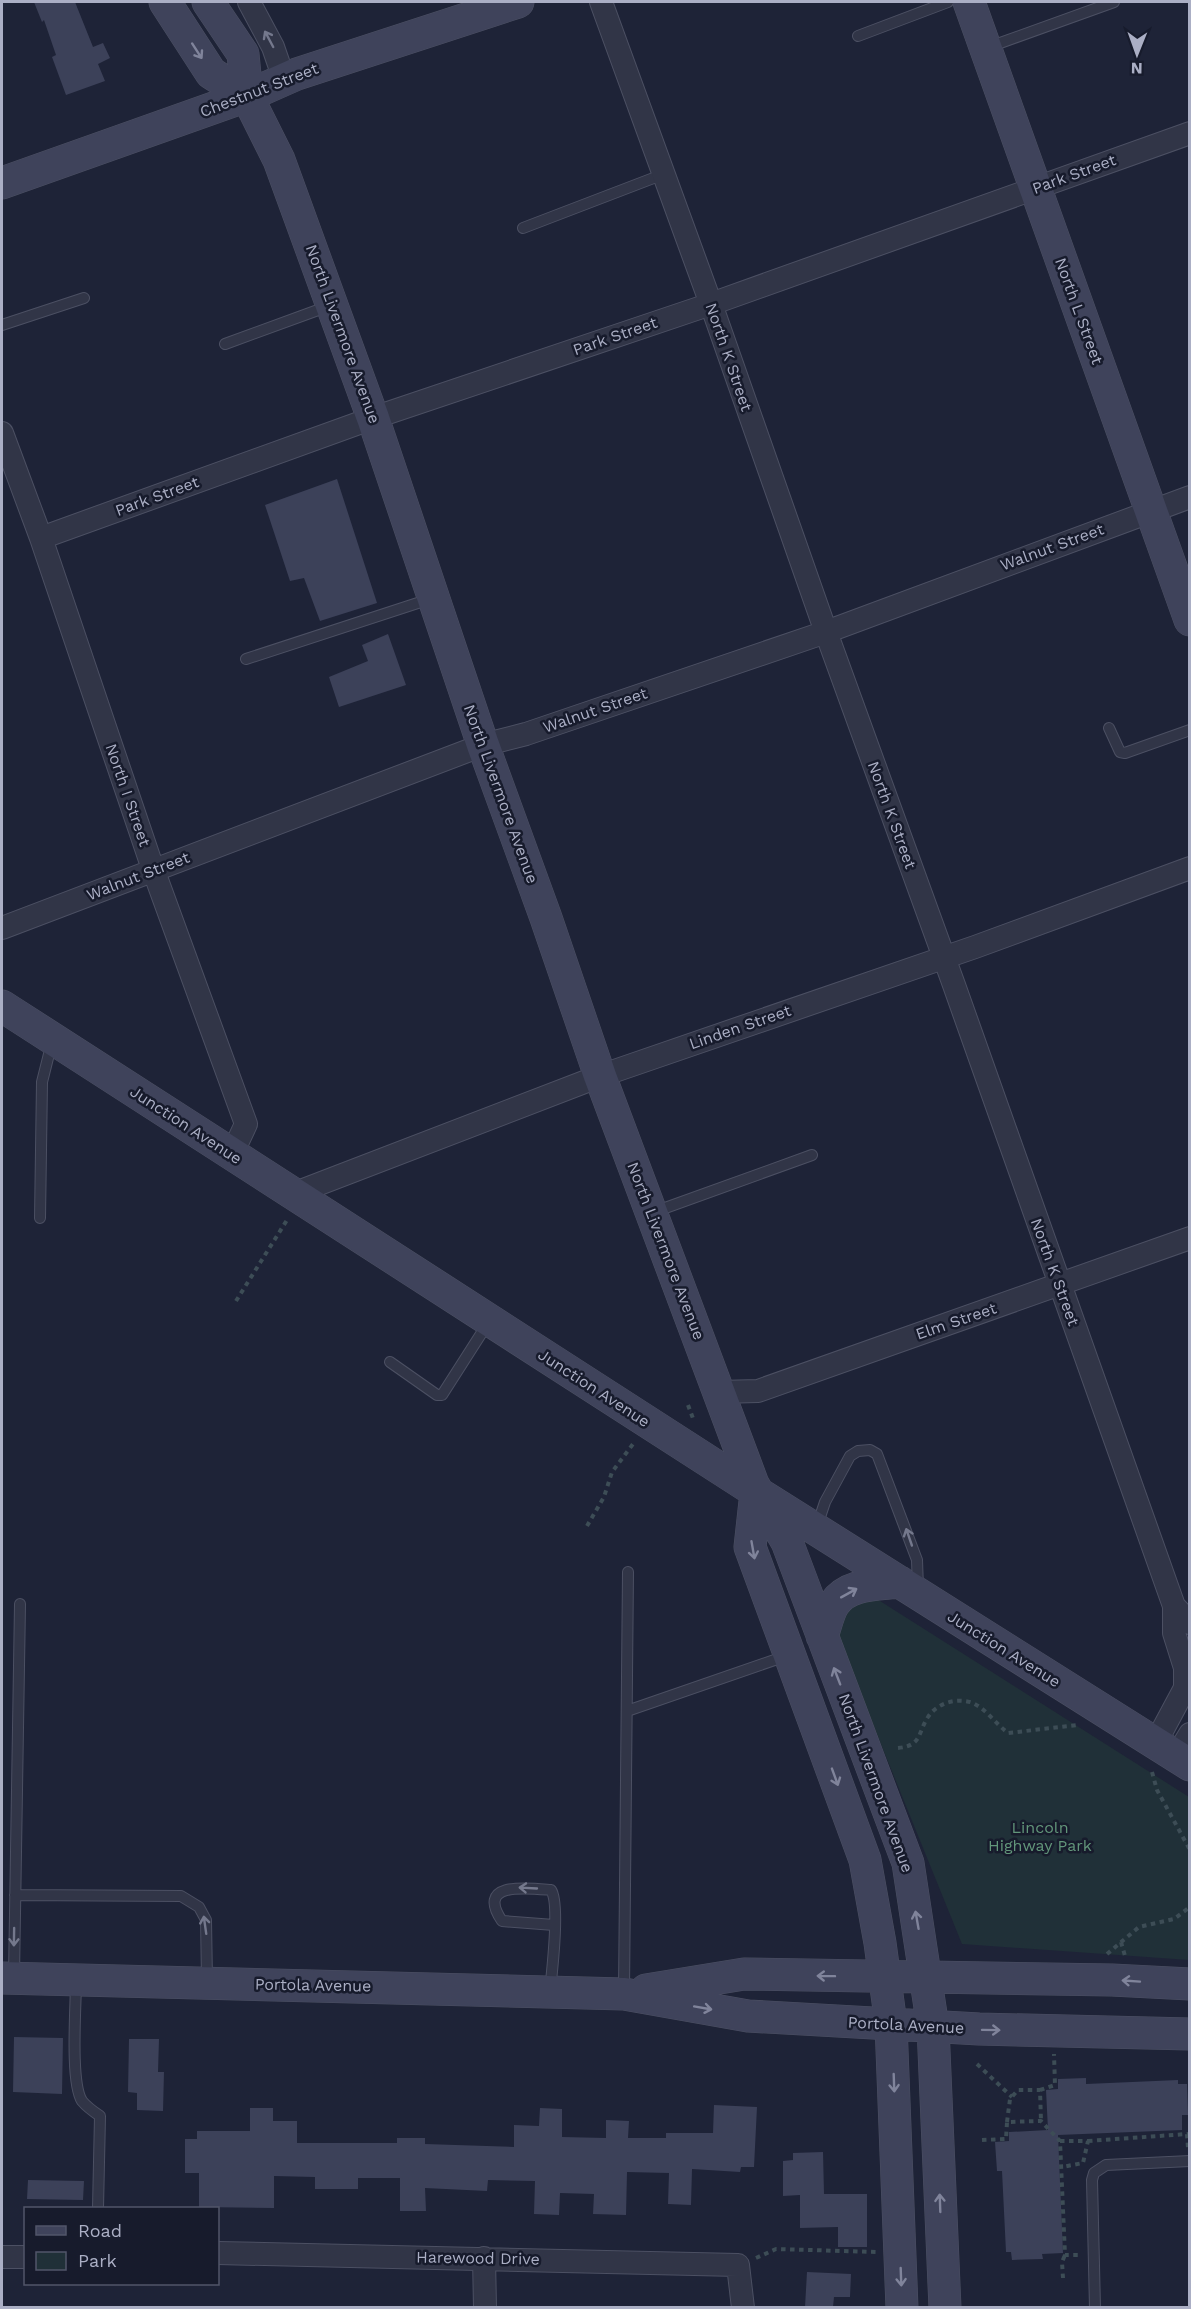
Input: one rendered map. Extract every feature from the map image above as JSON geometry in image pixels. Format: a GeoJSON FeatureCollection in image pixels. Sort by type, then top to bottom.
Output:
{"type":"FeatureCollection","features":[{"type":"Feature","properties":{"kind":"main road"},"geometry":{"type":"LineString","coordinates":[[165,2],[211,73],[247,96]]}},
{"type":"Feature","properties":{"kind":"main road","name":"North Livermore Avenue"},"geometry":{"type":"LineString","coordinates":[[208,2],[243,54],[247,96],[279,160],[374,418],[483,745],[600,1076],[756,1492],[787,1542],[908,1863],[933,2027],[945,2307]]}},
{"type":"Feature","properties":{"kind":"main road","name":"Chestnut Street"},"geometry":{"type":"LineString","coordinates":[[2,183],[247,96],[284,79],[519,2]]}},
{"type":"Feature","properties":{"kind":"main road","name":"North L Street"},"geometry":{"type":"LineString","coordinates":[[968,3],[1190,620]]}},
{"type":"Feature","properties":{"kind":"main road","name":"Junction Avenue"},"geometry":{"type":"LineString","coordinates":[[2,1006],[232,1154],[290,1207],[490,1321],[1172,1755]]}},
{"type":"Feature","properties":{"kind":"main road","name":"North Livermore Avenue"},"geometry":{"type":"LineString","coordinates":[[756,1492],[750,1547],[865,1860],[891,2024],[902,2307]]}},
{"type":"Feature","properties":{"kind":"main road"},"geometry":{"type":"LineString","coordinates":[[822,1636],[833,1605],[843,1594],[855,1588],[909,1588]]}},
{"type":"Feature","properties":{"kind":"main road","name":"Portola Avenue"},"geometry":{"type":"LineString","coordinates":[[624,1994],[744,1974],[1101,1979],[1190,1984]]}},
{"type":"Feature","properties":{"kind":"main road","name":"Portola Avenue"},"geometry":{"type":"LineString","coordinates":[[8,1978],[624,1994],[748,2016],[933,2027],[1190,2034]]}},
{"type":"Feature","properties":{"kind":"street"},"geometry":{"type":"LineString","coordinates":[[249,2],[273,47],[284,79]]}},
{"type":"Feature","properties":{"kind":"street","name":"North K Street"},"geometry":{"type":"LineString","coordinates":[[601,2],[711,304],[825,632],[944,958],[1059,1285],[1190,1623]]}},
{"type":"Feature","properties":{"kind":"street","name":"Park Street"},"geometry":{"type":"LineString","coordinates":[[41,538],[374,418],[711,304],[1190,133]]}},
{"type":"Feature","properties":{"kind":"street","name":"North I Street"},"geometry":{"type":"LineString","coordinates":[[2,433],[41,538],[153,869],[246,1124],[232,1154]]}},
{"type":"Feature","properties":{"kind":"street","name":"Walnut Street"},"geometry":{"type":"LineString","coordinates":[[2,928],[483,745],[522,735],[825,632],[1190,497]]}},
{"type":"Feature","properties":{"kind":"street","name":"Linden Street"},"geometry":{"type":"LineString","coordinates":[[290,1207],[600,1076],[944,958],[1190,868]]}},
{"type":"Feature","properties":{"kind":"street","name":"Elm Street"},"geometry":{"type":"LineString","coordinates":[[719,1392],[758,1391],[1190,1238]]}},
{"type":"Feature","properties":{"kind":"street"},"geometry":{"type":"LineString","coordinates":[[1172,1755],[1185,1688],[1185,1668],[1174,1633],[1182,1605]]}},
{"type":"Feature","properties":{"kind":"street","name":"Harewood Drive"},"geometry":{"type":"LineString","coordinates":[[219,2253],[738,2265]]}},
{"type":"Feature","properties":{"kind":"street"},"geometry":{"type":"LineString","coordinates":[[2,2257],[24,2257]]}},
{"type":"Feature","properties":{"kind":"street"},"geometry":{"type":"LineString","coordinates":[[484,2258],[484,2307]]}},
{"type":"Feature","properties":{"kind":"street"},"geometry":{"type":"LineString","coordinates":[[738,2265],[743,2307]]}},
{"type":"Feature","properties":{"kind":"lane"},"geometry":{"type":"LineString","coordinates":[[986,48],[1114,2]]}},
{"type":"Feature","properties":{"kind":"lane"},"geometry":{"type":"LineString","coordinates":[[858,36],[968,3]]}},
{"type":"Feature","properties":{"kind":"lane"},"geometry":{"type":"LineString","coordinates":[[523,228],[664,174]]}},
{"type":"Feature","properties":{"kind":"lane"},"geometry":{"type":"LineString","coordinates":[[2,325],[84,298]]}},
{"type":"Feature","properties":{"kind":"lane"},"geometry":{"type":"LineString","coordinates":[[225,344],[332,304]]}},
{"type":"Feature","properties":{"kind":"lane"},"geometry":{"type":"LineString","coordinates":[[246,659],[433,598]]}},
{"type":"Feature","properties":{"kind":"lane"},"geometry":{"type":"LineString","coordinates":[[1109,728],[1119,752],[1125,753],[1190,730]]}},
{"type":"Feature","properties":{"kind":"lane"},"geometry":{"type":"LineString","coordinates":[[40,1218],[42,1082],[53,1039]]}},
{"type":"Feature","properties":{"kind":"lane"},"geometry":{"type":"LineString","coordinates":[[651,1213],[812,1155]]}},
{"type":"Feature","properties":{"kind":"lane"},"geometry":{"type":"LineString","coordinates":[[390,1362],[437,1395],[442,1395],[490,1321]]}},
{"type":"Feature","properties":{"kind":"lane"},"geometry":{"type":"LineString","coordinates":[[816,1530],[825,1502],[850,1456],[858,1451],[870,1450],[877,1454],[917,1560],[909,1588]]}},
{"type":"Feature","properties":{"kind":"lane"},"geometry":{"type":"LineString","coordinates":[[624,1994],[628,1572]]}},
{"type":"Feature","properties":{"kind":"lane"},"geometry":{"type":"LineString","coordinates":[[8,1978],[15,1895],[20,1604]]}},
{"type":"Feature","properties":{"kind":"lane"},"geometry":{"type":"LineString","coordinates":[[627,1711],[790,1655]]}},
{"type":"Feature","properties":{"kind":"lane"},"geometry":{"type":"LineString","coordinates":[[550,1991],[554,1925],[555,1895],[551,1890],[507,1888],[499,1894],[495,1901],[496,1912],[502,1921],[554,1925]]}},
{"type":"Feature","properties":{"kind":"lane"},"geometry":{"type":"LineString","coordinates":[[15,1895],[181,1896],[199,1907],[206,1920],[207,1983]]}},
{"type":"Feature","properties":{"kind":"lane"},"geometry":{"type":"LineString","coordinates":[[76,1980],[78,2091],[82,2100],[100,2116],[98,2207]]}},
{"type":"Feature","properties":{"kind":"lane"},"geometry":{"type":"LineString","coordinates":[[1095,2307],[1092,2180],[1094,2173],[1106,2164],[1190,2161]]}},
{"type":"Feature","properties":{"kind":"path"},"geometry":{"type":"LineString","coordinates":[[236,1300],[290,1207]]}},
{"type":"Feature","properties":{"kind":"path"},"geometry":{"type":"LineString","coordinates":[[688,1405],[695,1424]]}},
{"type":"Feature","properties":{"kind":"path"},"geometry":{"type":"LineString","coordinates":[[587,1526],[604,1497],[612,1472],[633,1444]]}},
{"type":"Feature","properties":{"kind":"path"},"geometry":{"type":"LineString","coordinates":[[898,1748],[905,1748],[917,1741],[927,1718],[936,1708],[951,1701],[972,1703],[986,1712],[1008,1733],[1078,1725]]}},
{"type":"Feature","properties":{"kind":"path"},"geometry":{"type":"LineString","coordinates":[[1172,1755],[1157,1790],[1190,1850]]}},
{"type":"Feature","properties":{"kind":"path"},"geometry":{"type":"LineString","coordinates":[[1104,1956],[1139,1926],[1174,1919],[1190,1906]]}},
{"type":"Feature","properties":{"kind":"path"},"geometry":{"type":"LineString","coordinates":[[982,2140],[1006,2139],[1012,2097],[1018,2090],[1040,2090],[1055,2085],[1054,2052]]}},
{"type":"Feature","properties":{"kind":"path"},"geometry":{"type":"LineString","coordinates":[[977,2064],[1012,2097]]}},
{"type":"Feature","properties":{"kind":"path"},"geometry":{"type":"LineString","coordinates":[[1040,2090],[1041,2121],[1060,2141],[1065,2255],[1062,2262],[1063,2278]]}},
{"type":"Feature","properties":{"kind":"path"},"geometry":{"type":"LineString","coordinates":[[1007,2122],[1041,2121]]}},
{"type":"Feature","properties":{"kind":"path"},"geometry":{"type":"LineString","coordinates":[[1060,2141],[1187,2134],[1190,2150]]}},
{"type":"Feature","properties":{"kind":"path"},"geometry":{"type":"LineString","coordinates":[[1062,2168],[1083,2163],[1088,2140]]}},
{"type":"Feature","properties":{"kind":"path"},"geometry":{"type":"LineString","coordinates":[[738,2265],[776,2249],[900,2253]]}},
{"type":"Feature","properties":{"kind":"path"},"geometry":{"type":"LineString","coordinates":[[1065,2255],[1079,2254],[1080,2266]]}},
{"type":"Feature","properties":{"kind":"green space","name":"Lincoln Highway Park"},"geometry":{"type":"Polygon","coordinates":[[[850,1582],[1189,1797],[1189,1960],[962,1944],[827,1611],[850,1582]]]}},
{"type":"Feature","properties":{"kind":"building"},"geometry":{"type":"Polygon","coordinates":[[[34,2],[75,2],[93,47],[103,43],[110,58],[98,64],[105,81],[66,95],[52,57],[56,55],[44,20],[42,22],[34,2]]]}},
{"type":"Feature","properties":{"kind":"building"},"geometry":{"type":"Polygon","coordinates":[[[337,479],[377,603],[320,621],[304,578],[290,581],[265,505],[337,479]]]}},
{"type":"Feature","properties":{"kind":"building"},"geometry":{"type":"Polygon","coordinates":[[[388,634],[406,685],[339,707],[329,677],[368,661],[362,645],[388,634]]]}},
{"type":"Feature","properties":{"kind":"building"},"geometry":{"type":"Polygon","coordinates":[[[14,2037],[63,2038],[62,2094],[13,2092],[14,2037]]]}},
{"type":"Feature","properties":{"kind":"building"},"geometry":{"type":"Polygon","coordinates":[[[129,2039],[159,2039],[158,2072],[164,2072],[163,2111],[137,2110],[137,2093],[128,2092],[129,2039]]]}},
{"type":"Feature","properties":{"kind":"building"},"geometry":{"type":"Polygon","coordinates":[[[1086,2078],[1086,2084],[1178,2080],[1178,2084],[1187,2084],[1188,2115],[1182,2115],[1182,2130],[1058,2135],[1063,2253],[1042,2254],[1043,2259],[1012,2260],[1011,2252],[1006,2252],[1002,2171],[997,2171],[995,2142],[1009,2141],[1009,2132],[1048,2130],[1046,2090],[1058,2089],[1058,2079],[1086,2078]]]}},
{"type":"Feature","properties":{"kind":"building"},"geometry":{"type":"Polygon","coordinates":[[[714,2105],[757,2107],[754,2167],[741,2167],[740,2172],[692,2169],[691,2205],[668,2204],[669,2173],[627,2172],[626,2215],[593,2214],[594,2194],[560,2193],[559,2215],[534,2214],[535,2181],[488,2180],[487,2191],[425,2188],[426,2211],[400,2211],[400,2178],[358,2178],[358,2189],[315,2189],[315,2177],[274,2176],[274,2208],[199,2207],[199,2173],[185,2173],[185,2139],[197,2139],[197,2131],[250,2131],[250,2108],[273,2108],[273,2121],[297,2121],[297,2143],[397,2143],[397,2138],[425,2138],[425,2144],[514,2147],[514,2125],[539,2126],[540,2108],[562,2109],[562,2137],[606,2138],[606,2120],[629,2121],[628,2138],[666,2138],[666,2133],[713,2133],[714,2105]]]}},
{"type":"Feature","properties":{"kind":"building"},"geometry":{"type":"Polygon","coordinates":[[[823,2152],[824,2194],[867,2194],[867,2247],[838,2247],[838,2227],[800,2228],[800,2195],[783,2196],[783,2161],[793,2160],[793,2153],[823,2152]]]}},
{"type":"Feature","properties":{"kind":"building"},"geometry":{"type":"Polygon","coordinates":[[[28,2180],[84,2181],[83,2200],[27,2199],[28,2180]]]}},
{"type":"Feature","properties":{"kind":"building"},"geometry":{"type":"Polygon","coordinates":[[[807,2272],[851,2274],[850,2297],[834,2297],[833,2307],[805,2307],[807,2272]]]}}]}
